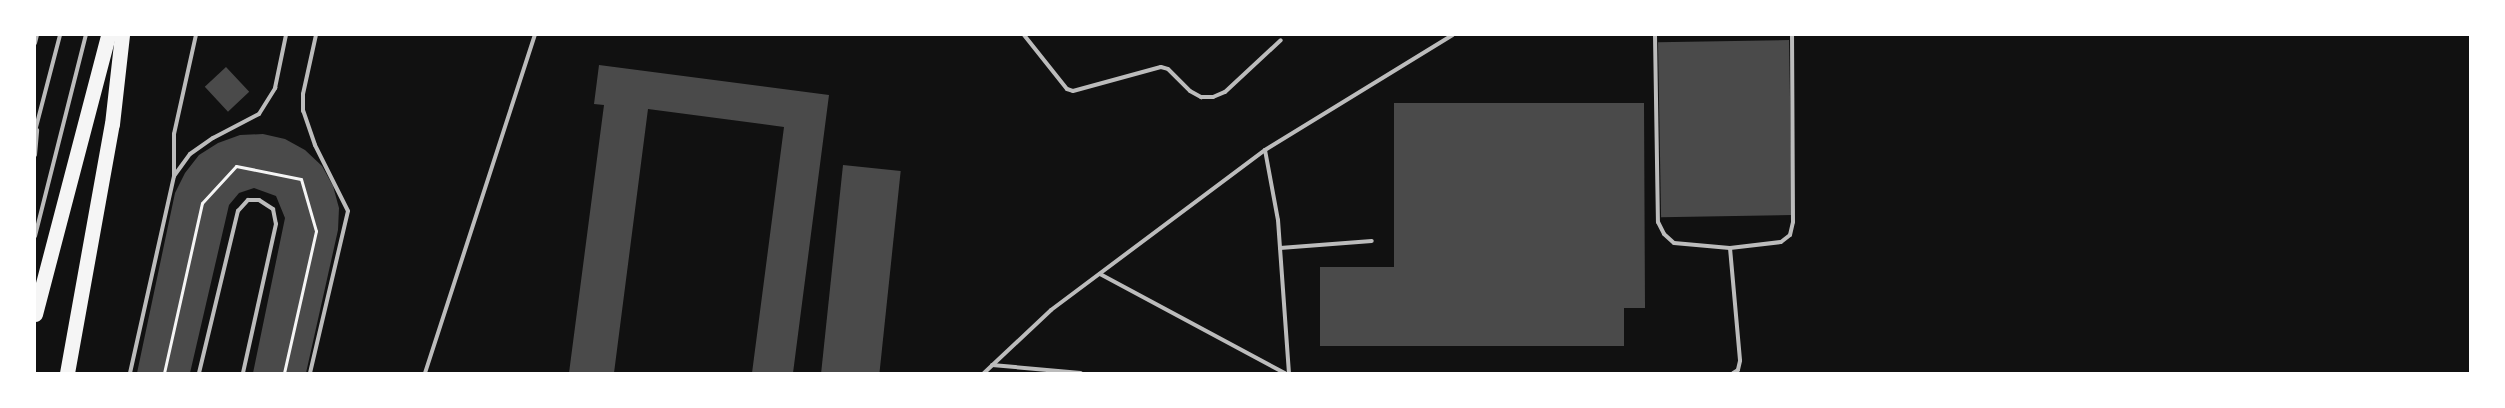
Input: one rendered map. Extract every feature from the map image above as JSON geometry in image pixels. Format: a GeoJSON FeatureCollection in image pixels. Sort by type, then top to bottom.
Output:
{"type":"FeatureCollection","features":[{"type":"Feature","properties":{"kind":"highway"},"geometry":{"type":"LineString","coordinates":[[35,314],[108,35]]}},
{"type":"Feature","properties":{"kind":"highway"},"geometry":{"type":"LineString","coordinates":[[67,373],[112,124],[122,35]]}},
{"type":"Feature","properties":{"kind":"lane"},"geometry":{"type":"LineString","coordinates":[[35,43],[37,35]]}},
{"type":"Feature","properties":{"kind":"lane"},"geometry":{"type":"LineString","coordinates":[[35,155],[38,125],[60,35]]}},
{"type":"Feature","properties":{"kind":"lane"},"geometry":{"type":"LineString","coordinates":[[35,236],[86,35]]}},
{"type":"Feature","properties":{"kind":"lane"},"geometry":{"type":"LineString","coordinates":[[130,373],[174,176],[174,134],[196,35]]}},
{"type":"Feature","properties":{"kind":"lane"},"geometry":{"type":"LineString","coordinates":[[174,176],[190,154],[213,138],[260,114],[275,88],[286,35]]}},
{"type":"Feature","properties":{"kind":"lane"},"geometry":{"type":"LineString","coordinates":[[310,373],[348,211],[310,133],[304,111],[303,94],[316,35]]}},
{"type":"Feature","properties":{"kind":"lane"},"geometry":{"type":"LineString","coordinates":[[425,373],[535,35]]}},
{"type":"Feature","properties":{"kind":"lane"},"geometry":{"type":"LineString","coordinates":[[1024,35],[1067,88],[1073,91],[1161,67],[1168,69],[1190,91],[1201,97],[1213,97],[1225,92],[1281,40]]}},
{"type":"Feature","properties":{"kind":"lane"},"geometry":{"type":"LineString","coordinates":[[984,373],[1051,310],[1265,150],[1453,35]]}},
{"type":"Feature","properties":{"kind":"lane"},"geometry":{"type":"LineString","coordinates":[[1655,35],[1658,222],[1664,234],[1674,243],[1730,248],[1782,242],[1790,235],[1793,222],[1792,35]]}},
{"type":"Feature","properties":{"kind":"lane"},"geometry":{"type":"LineString","coordinates":[[35,131],[38,125]]}},
{"type":"Feature","properties":{"kind":"lane"},"geometry":{"type":"LineString","coordinates":[[1265,150],[1278,220],[1289,373]]}},
{"type":"Feature","properties":{"kind":"lane"},"geometry":{"type":"LineString","coordinates":[[198,373],[238,211],[248,200],[259,200],[274,209],[276,224],[243,373]]}},
{"type":"Feature","properties":{"kind":"lane"},"geometry":{"type":"LineString","coordinates":[[1280,248],[1372,241]]}},
{"type":"Feature","properties":{"kind":"lane"},"geometry":{"type":"LineString","coordinates":[[1730,248],[1740,361],[1738,370],[1733,373]]}},
{"type":"Feature","properties":{"kind":"lane"},"geometry":{"type":"LineString","coordinates":[[1100,274],[1285,373]]}},
{"type":"Feature","properties":{"kind":"lane"},"geometry":{"type":"LineString","coordinates":[[992,365],[1081,373]]}},
{"type":"Feature","properties":{"kind":"path"},"geometry":{"type":"LineString","coordinates":[[164,373],[202,203],[236,166],[301,179],[316,231],[284,373]]}},
{"type":"Feature","properties":{"kind":"building"},"geometry":{"type":"Polygon","coordinates":[[[1789,40],[1792,215],[1661,217],[1658,42],[1789,40]]]}},
{"type":"Feature","properties":{"kind":"building"},"geometry":{"type":"Polygon","coordinates":[[[599,65],[829,95],[793,373],[752,373],[784,127],[648,109],[614,373],[569,373],[604,105],[594,104],[599,65]]]}},
{"type":"Feature","properties":{"kind":"building"},"geometry":{"type":"Polygon","coordinates":[[[226,67],[249,92],[228,112],[205,87],[226,67]]]}},
{"type":"Feature","properties":{"kind":"building"},"geometry":{"type":"Polygon","coordinates":[[[1394,103],[1644,103],[1645,308],[1624,308],[1624,346],[1320,346],[1320,267],[1394,267],[1394,103]]]}},
{"type":"Feature","properties":{"kind":"building"},"geometry":{"type":"Polygon","coordinates":[[[263,134],[285,139],[305,150],[322,166],[333,186],[339,208],[338,230],[306,373],[253,373],[285,218],[276,196],[254,188],[239,193],[229,205],[190,373],[137,373],[175,193],[185,173],[199,155],[218,143],[240,135],[263,134]]]}},
{"type":"Feature","properties":{"kind":"building"},"geometry":{"type":"Polygon","coordinates":[[[843,165],[901,171],[879,373],[821,373],[843,165]]]}}]}
